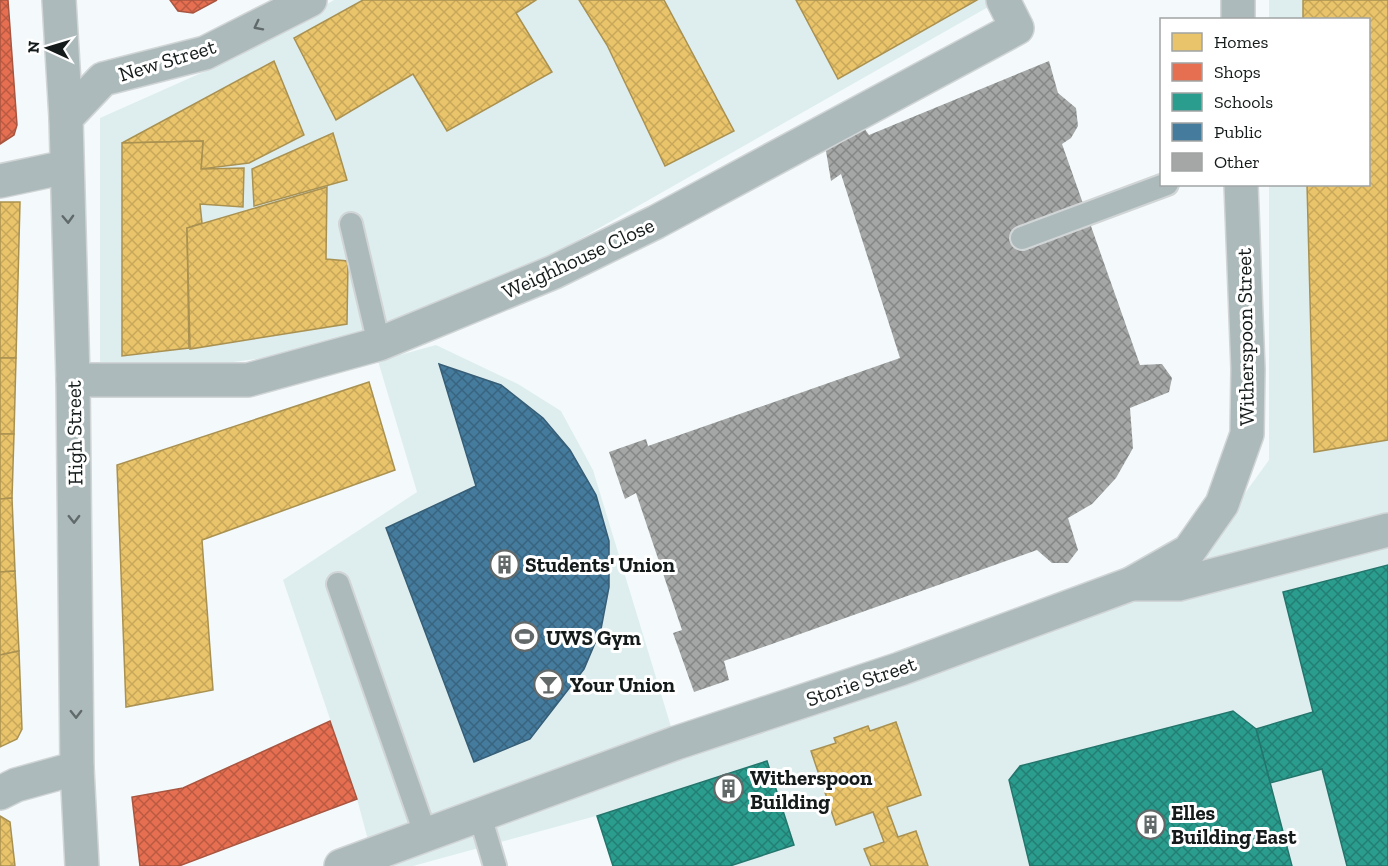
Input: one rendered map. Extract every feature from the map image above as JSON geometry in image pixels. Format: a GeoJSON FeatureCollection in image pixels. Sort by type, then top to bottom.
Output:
{"type":"FeatureCollection","features":[{"type":"Feature","properties":{"kind":"street","name":"High Street"},"geometry":{"type":"LineString","coordinates":[[58,0],[66,118],[73,380],[77,768],[82,866]]}},
{"type":"Feature","properties":{"kind":"street","name":"New Street"},"geometry":{"type":"LineString","coordinates":[[66,118],[104,79],[205,53],[310,0]]}},
{"type":"Feature","properties":{"kind":"street","name":"Weighhouse Close"},"geometry":{"type":"LineString","coordinates":[[73,380],[248,380],[379,344],[554,272],[656,222],[1017,28],[1003,0]]}},
{"type":"Feature","properties":{"kind":"street"},"geometry":{"type":"LineString","coordinates":[[1238,0],[1238,18]]}},
{"type":"Feature","properties":{"kind":"street"},"geometry":{"type":"LineString","coordinates":[[0,181],[66,167]]}},
{"type":"Feature","properties":{"kind":"street","name":"Witherspoon Street"},"geometry":{"type":"LineString","coordinates":[[1131,584],[1189,550],[1222,504],[1247,434],[1248,369],[1241,186]]}},
{"type":"Feature","properties":{"kind":"street","name":"Storie Street"},"geometry":{"type":"LineString","coordinates":[[341,866],[665,747],[900,669],[1131,584],[1179,584],[1388,530]]}},
{"type":"Feature","properties":{"kind":"street"},"geometry":{"type":"LineString","coordinates":[[0,793],[16,785],[77,768]]}},
{"type":"Feature","properties":{"kind":"lane"},"geometry":{"type":"LineString","coordinates":[[1022,238],[1162,186]]}},
{"type":"Feature","properties":{"kind":"lane"},"geometry":{"type":"LineString","coordinates":[[351,224],[379,344]]}},
{"type":"Feature","properties":{"kind":"lane"},"geometry":{"type":"LineString","coordinates":[[338,584],[426,836]]}},
{"type":"Feature","properties":{"kind":"lane"},"geometry":{"type":"LineString","coordinates":[[480,816],[495,866]]}},
{"type":"Feature","properties":{"kind":"shaded area"},"geometry":{"type":"Polygon","coordinates":[[[334,0],[995,0],[997,2],[543,260],[329,349],[100,380],[100,118],[237,57],[334,0]]]}},
{"type":"Feature","properties":{"kind":"shaded area"},"geometry":{"type":"Polygon","coordinates":[[[1269,0],[1388,0],[1388,866],[613,866],[596,816],[413,866],[375,866],[357,799],[283,580],[417,492],[378,361],[436,345],[518,384],[561,411],[593,470],[676,743],[1179,584],[1269,460],[1269,186],[1370,186],[1370,18],[1269,18],[1269,0]]]}},
{"type":"Feature","properties":{"kind":"building: Homes"},"geometry":{"type":"Polygon","coordinates":[[[363,0],[536,0],[516,13],[552,72],[447,131],[413,74],[336,120],[294,38],[363,0]]]}},
{"type":"Feature","properties":{"kind":"building: Homes"},"geometry":{"type":"Polygon","coordinates":[[[579,0],[664,0],[734,131],[665,166],[607,45],[579,0]]]}},
{"type":"Feature","properties":{"kind":"building: Homes"},"geometry":{"type":"Polygon","coordinates":[[[796,0],[977,0],[838,79],[796,0]]]}},
{"type":"Feature","properties":{"kind":"building: Homes"},"geometry":{"type":"Polygon","coordinates":[[[1303,0],[1388,0],[1388,440],[1314,452],[1307,186],[1370,186],[1370,18],[1303,18],[1303,0]]]}},
{"type":"Feature","properties":{"kind":"building: Homes"},"geometry":{"type":"Polygon","coordinates":[[[274,61],[304,135],[249,163],[201,169],[203,141],[122,143],[274,61]]]}},
{"type":"Feature","properties":{"kind":"building: Homes"},"geometry":{"type":"Polygon","coordinates":[[[333,133],[347,180],[254,206],[252,169],[333,133]]]}},
{"type":"Feature","properties":{"kind":"building: Homes"},"geometry":{"type":"Polygon","coordinates":[[[203,141],[201,169],[244,168],[243,207],[200,204],[202,223],[187,228],[189,348],[122,356],[122,143],[203,141]]]}},
{"type":"Feature","properties":{"kind":"building: Homes"},"geometry":{"type":"Polygon","coordinates":[[[327,187],[326,259],[348,261],[347,324],[190,349],[187,228],[327,187]]]}},
{"type":"Feature","properties":{"kind":"building: Homes"},"geometry":{"type":"Polygon","coordinates":[[[0,202],[20,202],[16,358],[0,358],[0,202]]]}},
{"type":"Feature","properties":{"kind":"building: Homes"},"geometry":{"type":"Polygon","coordinates":[[[0,358],[16,358],[14,434],[0,434],[0,358]]]}},
{"type":"Feature","properties":{"kind":"building: Homes"},"geometry":{"type":"Polygon","coordinates":[[[369,382],[395,470],[202,540],[213,690],[126,707],[117,465],[369,382]]]}},
{"type":"Feature","properties":{"kind":"building: Homes"},"geometry":{"type":"Polygon","coordinates":[[[0,434],[14,434],[12,498],[0,499],[0,434]]]}},
{"type":"Feature","properties":{"kind":"building: Homes"},"geometry":{"type":"Polygon","coordinates":[[[12,498],[15,571],[0,572],[0,499],[12,498]]]}},
{"type":"Feature","properties":{"kind":"building: Homes"},"geometry":{"type":"Polygon","coordinates":[[[15,571],[19,651],[0,655],[0,572],[15,571]]]}},
{"type":"Feature","properties":{"kind":"building: Homes"},"geometry":{"type":"Polygon","coordinates":[[[19,651],[22,729],[17,739],[0,747],[0,655],[19,651]]]}},
{"type":"Feature","properties":{"kind":"building: Homes"},"geometry":{"type":"Polygon","coordinates":[[[896,722],[921,795],[887,807],[898,837],[916,831],[928,866],[871,866],[864,849],[884,842],[873,812],[836,825],[811,751],[836,743],[834,738],[868,726],[870,731],[896,722]]]}},
{"type":"Feature","properties":{"kind":"building: Homes"},"geometry":{"type":"Polygon","coordinates":[[[0,816],[10,822],[15,866],[0,866],[0,816]]]}},
{"type":"Feature","properties":{"kind":"building: Shops"},"geometry":{"type":"Polygon","coordinates":[[[0,0],[8,0],[17,125],[14,135],[0,144],[0,0]]]}},
{"type":"Feature","properties":{"kind":"building: Shops"},"geometry":{"type":"Polygon","coordinates":[[[170,0],[217,0],[193,13],[178,11],[170,0]]]}},
{"type":"Feature","properties":{"kind":"building: Shops"},"geometry":{"type":"Polygon","coordinates":[[[330,721],[357,799],[179,866],[140,866],[132,797],[183,788],[330,721]]]}},
{"type":"Feature","properties":{"kind":"building: Schools"},"geometry":{"type":"Polygon","coordinates":[[[1388,565],[1388,866],[1347,866],[1322,769],[1270,783],[1256,729],[1313,712],[1283,592],[1388,565]]]}},
{"type":"Feature","properties":{"kind":"building: Schools","name":"Elles Building East"},"geometry":{"type":"Polygon","coordinates":[[[1233,711],[1256,729],[1292,866],[1030,866],[1009,780],[1020,766],[1233,711]]]}},
{"type":"Feature","properties":{"kind":"building: Schools","name":"Witherspoon Building"},"geometry":{"type":"Polygon","coordinates":[[[767,761],[794,845],[730,866],[613,866],[597,816],[767,761]]]}},
{"type":"Feature","properties":{"kind":"building: Public","name":"Students' Union"},"geometry":{"type":"Polygon","coordinates":[[[439,364],[501,385],[543,418],[570,450],[596,495],[609,541],[609,587],[601,629],[584,669],[530,739],[474,762],[386,528],[476,486],[439,364]]]}},
{"type":"Feature","properties":{"kind":"building: Other"},"geometry":{"type":"Polygon","coordinates":[[[1049,61],[1058,93],[1076,108],[1078,126],[1071,138],[1062,144],[1140,365],[1162,364],[1172,378],[1169,392],[1130,408],[1133,448],[1116,478],[1092,504],[1068,518],[1078,550],[1068,563],[1052,563],[1037,550],[724,661],[729,680],[694,692],[673,633],[682,630],[636,493],[625,499],[609,452],[646,439],[648,446],[900,358],[841,174],[831,181],[825,145],[864,128],[869,135],[1049,61]]]}},
{"type":"Feature","properties":{"kind":"place","name":"Students' Union"},"geometry":{"type":"Point","coordinates":[504,564]}},
{"type":"Feature","properties":{"kind":"place","name":"UWS Gym"},"geometry":{"type":"Point","coordinates":[525,637]}},
{"type":"Feature","properties":{"kind":"place","name":"Your Union"},"geometry":{"type":"Point","coordinates":[549,684]}},
{"type":"Feature","properties":{"kind":"place","name":"Witherspoon Building"},"geometry":{"type":"Point","coordinates":[729,789]}},
{"type":"Feature","properties":{"kind":"place","name":"Elles Building East"},"geometry":{"type":"Point","coordinates":[1150,824]}}]}
